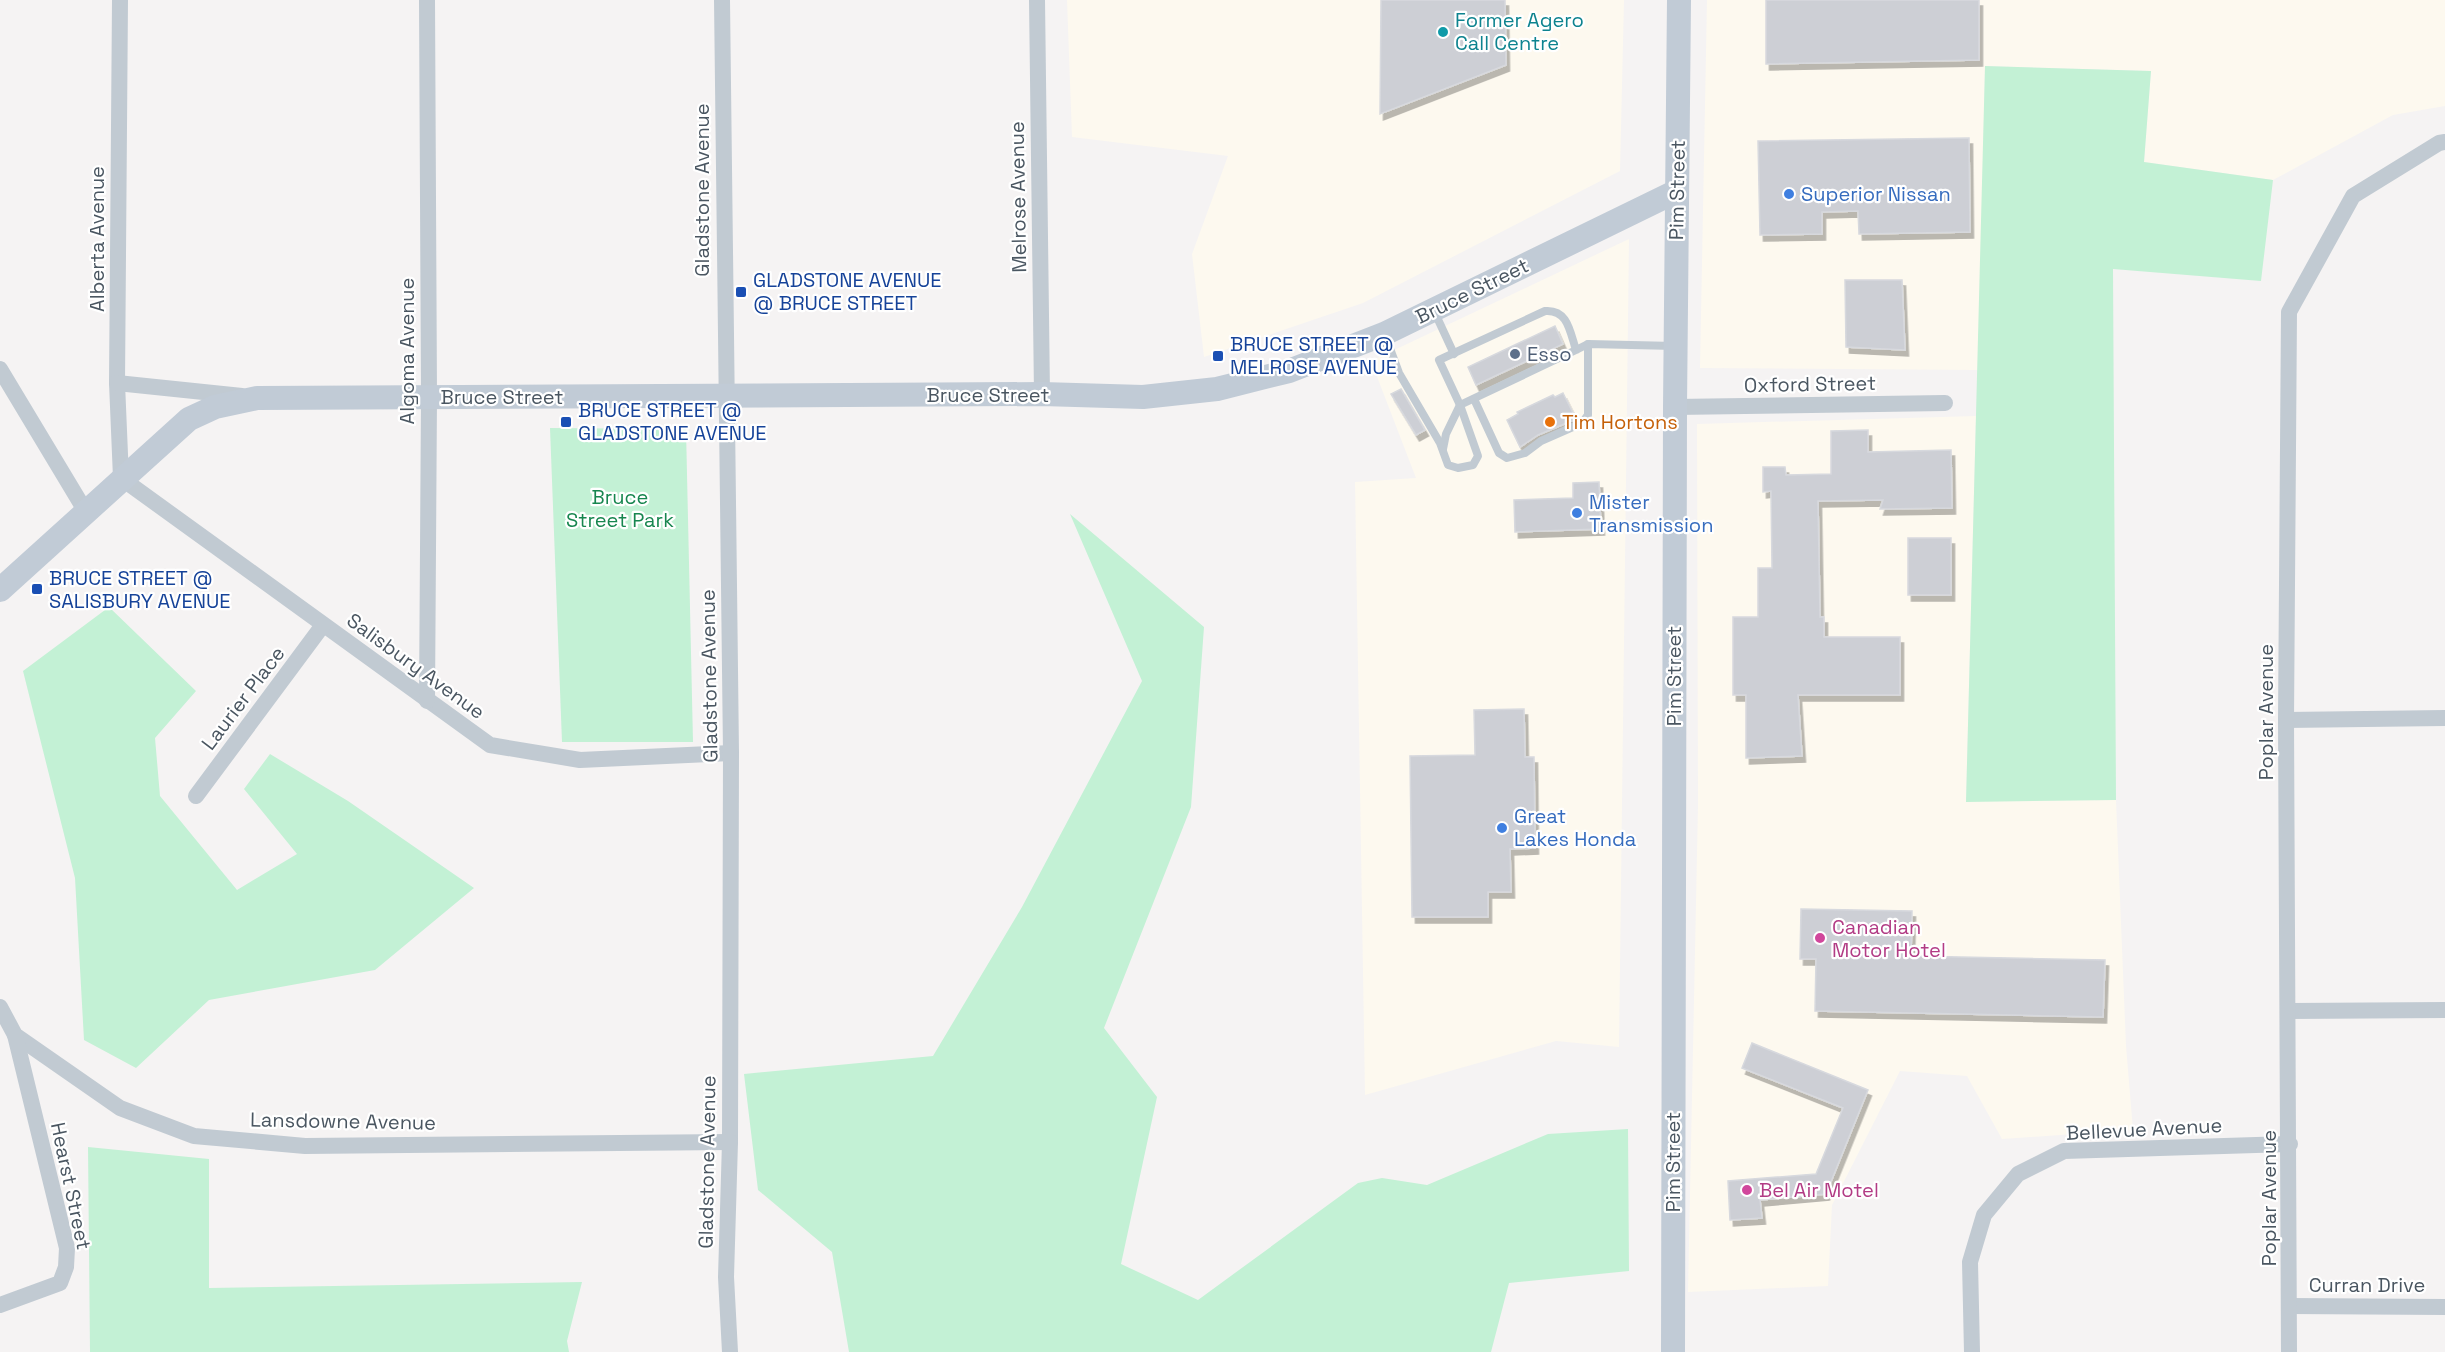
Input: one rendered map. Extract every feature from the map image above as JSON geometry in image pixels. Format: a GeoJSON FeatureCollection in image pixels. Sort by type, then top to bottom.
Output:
{"type":"FeatureCollection","features":[{"type":"Feature","properties":{"kind":"main road","name":"Pim Street"},"geometry":{"type":"LineString","coordinates":[[1673,1352],[1675,346],[1679,0]]}},
{"type":"Feature","properties":{"kind":"main road","name":"Bruce Street"},"geometry":{"type":"LineString","coordinates":[[0,590],[121,478],[189,419],[215,407],[257,398],[725,398],[1042,394],[1143,397],[1217,389],[1288,372],[1384,334],[1677,191]]}},
{"type":"Feature","properties":{"kind":"street","name":"Alberta Avenue"},"geometry":{"type":"LineString","coordinates":[[120,0],[117,383],[121,478]]}},
{"type":"Feature","properties":{"kind":"street","name":"Algoma Avenue"},"geometry":{"type":"LineString","coordinates":[[427,0],[429,397],[427,702]]}},
{"type":"Feature","properties":{"kind":"street","name":"Gladstone Avenue"},"geometry":{"type":"LineString","coordinates":[[722,0],[731,753],[730,1142],[726,1278],[730,1352]]}},
{"type":"Feature","properties":{"kind":"street","name":"Melrose Avenue"},"geometry":{"type":"LineString","coordinates":[[1037,0],[1042,394]]}},
{"type":"Feature","properties":{"kind":"street","name":"Poplar Avenue"},"geometry":{"type":"LineString","coordinates":[[2289,1352],[2290,1144],[2286,720],[2289,312],[2353,196],[2439,143],[2445,142]]}},
{"type":"Feature","properties":{"kind":"street"},"geometry":{"type":"LineString","coordinates":[[0,369],[86,512]]}},
{"type":"Feature","properties":{"kind":"street","name":"Bruce Street"},"geometry":{"type":"LineString","coordinates":[[117,383],[257,398]]}},
{"type":"Feature","properties":{"kind":"street","name":"Oxford Street"},"geometry":{"type":"LineString","coordinates":[[1675,407],[1945,403]]}},
{"type":"Feature","properties":{"kind":"street","name":"Salisbury Avenue"},"geometry":{"type":"LineString","coordinates":[[121,478],[427,702],[490,745],[580,760],[731,753]]}},
{"type":"Feature","properties":{"kind":"street","name":"Laurier Place"},"geometry":{"type":"LineString","coordinates":[[196,796],[323,625]]}},
{"type":"Feature","properties":{"kind":"street"},"geometry":{"type":"LineString","coordinates":[[2286,720],[2445,718]]}},
{"type":"Feature","properties":{"kind":"street","name":"Lansdowne Avenue"},"geometry":{"type":"LineString","coordinates":[[0,1008],[15,1035],[120,1108],[194,1136],[305,1146],[730,1142]]}},
{"type":"Feature","properties":{"kind":"street"},"geometry":{"type":"LineString","coordinates":[[2289,1011],[2445,1010]]}},
{"type":"Feature","properties":{"kind":"street","name":"Hearst Street"},"geometry":{"type":"LineString","coordinates":[[0,1305],[60,1282],[66,1267],[67,1248],[15,1035]]}},
{"type":"Feature","properties":{"kind":"street","name":"Bellevue Avenue"},"geometry":{"type":"LineString","coordinates":[[1972,1352],[1970,1262],[1983,1215],[2018,1174],[2064,1151],[2290,1144]]}},
{"type":"Feature","properties":{"kind":"street","name":"Curran Drive"},"geometry":{"type":"LineString","coordinates":[[2290,1306],[2445,1307]]}},
{"type":"Feature","properties":{"kind":"lane"},"geometry":{"type":"LineString","coordinates":[[1433,310],[1454,354]]}},
{"type":"Feature","properties":{"kind":"lane"},"geometry":{"type":"LineString","coordinates":[[1384,334],[1399,373],[1448,465],[1452,467],[1467,468],[1477,462],[1477,448],[1439,360],[1545,311],[1554,310],[1565,319],[1576,350]]}},
{"type":"Feature","properties":{"kind":"lane"},"geometry":{"type":"LineString","coordinates":[[1474,399],[1498,453],[1507,458],[1525,453],[1541,441],[1582,423],[1588,415],[1588,344]]}},
{"type":"Feature","properties":{"kind":"lane"},"geometry":{"type":"LineString","coordinates":[[1442,450],[1446,434],[1460,405],[1588,344],[1675,346]]}},
{"type":"Feature","properties":{"kind":"shaded area"},"geometry":{"type":"Polygon","coordinates":[[[1067,0],[1624,0],[1620,171],[1363,303],[1204,357],[1192,254],[1228,156],[1072,137],[1067,0]]]}},
{"type":"Feature","properties":{"kind":"shaded area"},"geometry":{"type":"Polygon","coordinates":[[[1707,0],[2445,0],[2445,106],[2393,115],[2273,180],[2144,162],[2151,71],[1985,66],[1979,370],[1700,368],[1707,0]]]}},
{"type":"Feature","properties":{"kind":"shaded area"},"geometry":{"type":"Polygon","coordinates":[[[1629,239],[1619,1047],[1556,1041],[1365,1095],[1355,482],[1416,478],[1371,361],[1629,239]]]}},
{"type":"Feature","properties":{"kind":"shaded area"},"geometry":{"type":"Polygon","coordinates":[[[1976,416],[1966,801],[2116,800],[2126,1046],[2133,1130],[2002,1139],[1967,1076],[1900,1071],[1832,1205],[1828,1286],[1688,1292],[1698,805],[1697,424],[1976,416]]]}},
{"type":"Feature","properties":{"kind":"green space"},"geometry":{"type":"Polygon","coordinates":[[[1985,66],[2151,71],[2144,162],[2273,180],[2261,281],[2113,269],[2116,800],[1966,802],[1985,66]]]}},
{"type":"Feature","properties":{"kind":"green space","name":"Bruce Street Park"},"geometry":{"type":"Polygon","coordinates":[[[550,428],[686,429],[693,742],[562,742],[550,428]]]}},
{"type":"Feature","properties":{"kind":"green space"},"geometry":{"type":"Polygon","coordinates":[[[1070,514],[1204,627],[1191,807],[1104,1028],[1157,1097],[1121,1264],[1198,1300],[1358,1183],[1382,1178],[1427,1185],[1548,1134],[1628,1129],[1629,1271],[1509,1283],[1491,1352],[849,1352],[832,1252],[758,1190],[744,1074],[933,1056],[1022,907],[1142,681],[1070,514]]]}},
{"type":"Feature","properties":{"kind":"green space"},"geometry":{"type":"Polygon","coordinates":[[[109,607],[196,691],[155,738],[160,796],[237,890],[297,854],[244,789],[270,754],[348,801],[474,888],[375,970],[209,1000],[136,1068],[84,1040],[75,878],[23,671],[109,607]]]}},
{"type":"Feature","properties":{"kind":"green space"},"geometry":{"type":"Polygon","coordinates":[[[88,1147],[209,1159],[209,1288],[582,1282],[567,1341],[569,1352],[90,1352],[88,1147]]]}},
{"type":"Feature","properties":{"kind":"building","name":"Former Agero Call Centre"},"geometry":{"type":"Polygon","coordinates":[[[1381,0],[1505,0],[1506,65],[1380,114],[1381,0]]]}},
{"type":"Feature","properties":{"kind":"building"},"geometry":{"type":"Polygon","coordinates":[[[1766,0],[1979,0],[1979,60],[1766,64],[1766,0]]]}},
{"type":"Feature","properties":{"kind":"building"},"geometry":{"type":"Polygon","coordinates":[[[1969,138],[1970,232],[1859,234],[1858,211],[1822,212],[1822,234],[1760,235],[1758,141],[1969,138]]]}},
{"type":"Feature","properties":{"kind":"building"},"geometry":{"type":"Polygon","coordinates":[[[1845,280],[1902,280],[1905,350],[1846,347],[1845,280]]]}},
{"type":"Feature","properties":{"kind":"building"},"geometry":{"type":"Polygon","coordinates":[[[1555,326],[1563,344],[1476,385],[1468,367],[1555,326]]]}},
{"type":"Feature","properties":{"kind":"building"},"geometry":{"type":"Polygon","coordinates":[[[1401,389],[1425,430],[1416,435],[1391,394],[1401,389]]]}},
{"type":"Feature","properties":{"kind":"building"},"geometry":{"type":"Polygon","coordinates":[[[1563,393],[1576,419],[1538,435],[1520,447],[1507,420],[1518,414],[1517,412],[1553,395],[1555,397],[1563,393]]]}},
{"type":"Feature","properties":{"kind":"building"},"geometry":{"type":"Polygon","coordinates":[[[1868,430],[1868,452],[1951,450],[1952,508],[1880,509],[1883,500],[1818,501],[1820,617],[1824,617],[1824,637],[1900,637],[1900,695],[1798,695],[1802,756],[1746,758],[1746,695],[1733,695],[1733,617],[1758,617],[1758,568],[1772,568],[1771,491],[1763,492],[1763,467],[1785,467],[1786,475],[1831,474],[1831,431],[1868,430]]]}},
{"type":"Feature","properties":{"kind":"building"},"geometry":{"type":"Polygon","coordinates":[[[1599,482],[1601,529],[1515,532],[1514,500],[1573,498],[1573,483],[1599,482]]]}},
{"type":"Feature","properties":{"kind":"building"},"geometry":{"type":"Polygon","coordinates":[[[1908,538],[1951,538],[1951,595],[1908,595],[1908,538]]]}},
{"type":"Feature","properties":{"kind":"building"},"geometry":{"type":"Polygon","coordinates":[[[1524,709],[1525,757],[1534,757],[1535,848],[1510,849],[1511,892],[1488,892],[1488,917],[1412,917],[1410,756],[1475,755],[1474,710],[1524,709]]]}},
{"type":"Feature","properties":{"kind":"building"},"geometry":{"type":"Polygon","coordinates":[[[1801,909],[1912,911],[1911,956],[2105,960],[2103,1017],[1815,1011],[1816,959],[1800,959],[1801,909]]]}},
{"type":"Feature","properties":{"kind":"building"},"geometry":{"type":"Polygon","coordinates":[[[1752,1043],[1868,1090],[1826,1194],[1760,1200],[1762,1218],[1730,1220],[1728,1181],[1816,1174],[1843,1108],[1742,1068],[1752,1043]]]}},
{"type":"Feature","properties":{"kind":"place","name":"Former Agero Call Centre"},"geometry":{"type":"Point","coordinates":[1443,32]}},
{"type":"Feature","properties":{"kind":"place","name":"Superior Nissan"},"geometry":{"type":"Point","coordinates":[1789,194]}},
{"type":"Feature","properties":{"kind":"place","name":"GLADSTONE AVENUE @ BRUCE STREET"},"geometry":{"type":"Point","coordinates":[741,292]}},
{"type":"Feature","properties":{"kind":"place","name":"Esso"},"geometry":{"type":"Point","coordinates":[1515,354]}},
{"type":"Feature","properties":{"kind":"place","name":"BRUCE STREET @ MELROSE AVENUE"},"geometry":{"type":"Point","coordinates":[1218,356]}},
{"type":"Feature","properties":{"kind":"place","name":"BRUCE STREET @ GLADSTONE AVENUE"},"geometry":{"type":"Point","coordinates":[566,422]}},
{"type":"Feature","properties":{"kind":"place","name":"Tim Hortons"},"geometry":{"type":"Point","coordinates":[1550,422]}},
{"type":"Feature","properties":{"kind":"place","name":"Mister Transmission"},"geometry":{"type":"Point","coordinates":[1577,513]}},
{"type":"Feature","properties":{"kind":"place","name":"BRUCE STREET @ SALISBURY AVENUE"},"geometry":{"type":"Point","coordinates":[37,589]}},
{"type":"Feature","properties":{"kind":"place","name":"Great Lakes Honda"},"geometry":{"type":"Point","coordinates":[1502,828]}},
{"type":"Feature","properties":{"kind":"place","name":"Canadian Motor Hotel"},"geometry":{"type":"Point","coordinates":[1820,938]}},
{"type":"Feature","properties":{"kind":"place","name":"Bel Air Motel"},"geometry":{"type":"Point","coordinates":[1747,1190]}}]}
